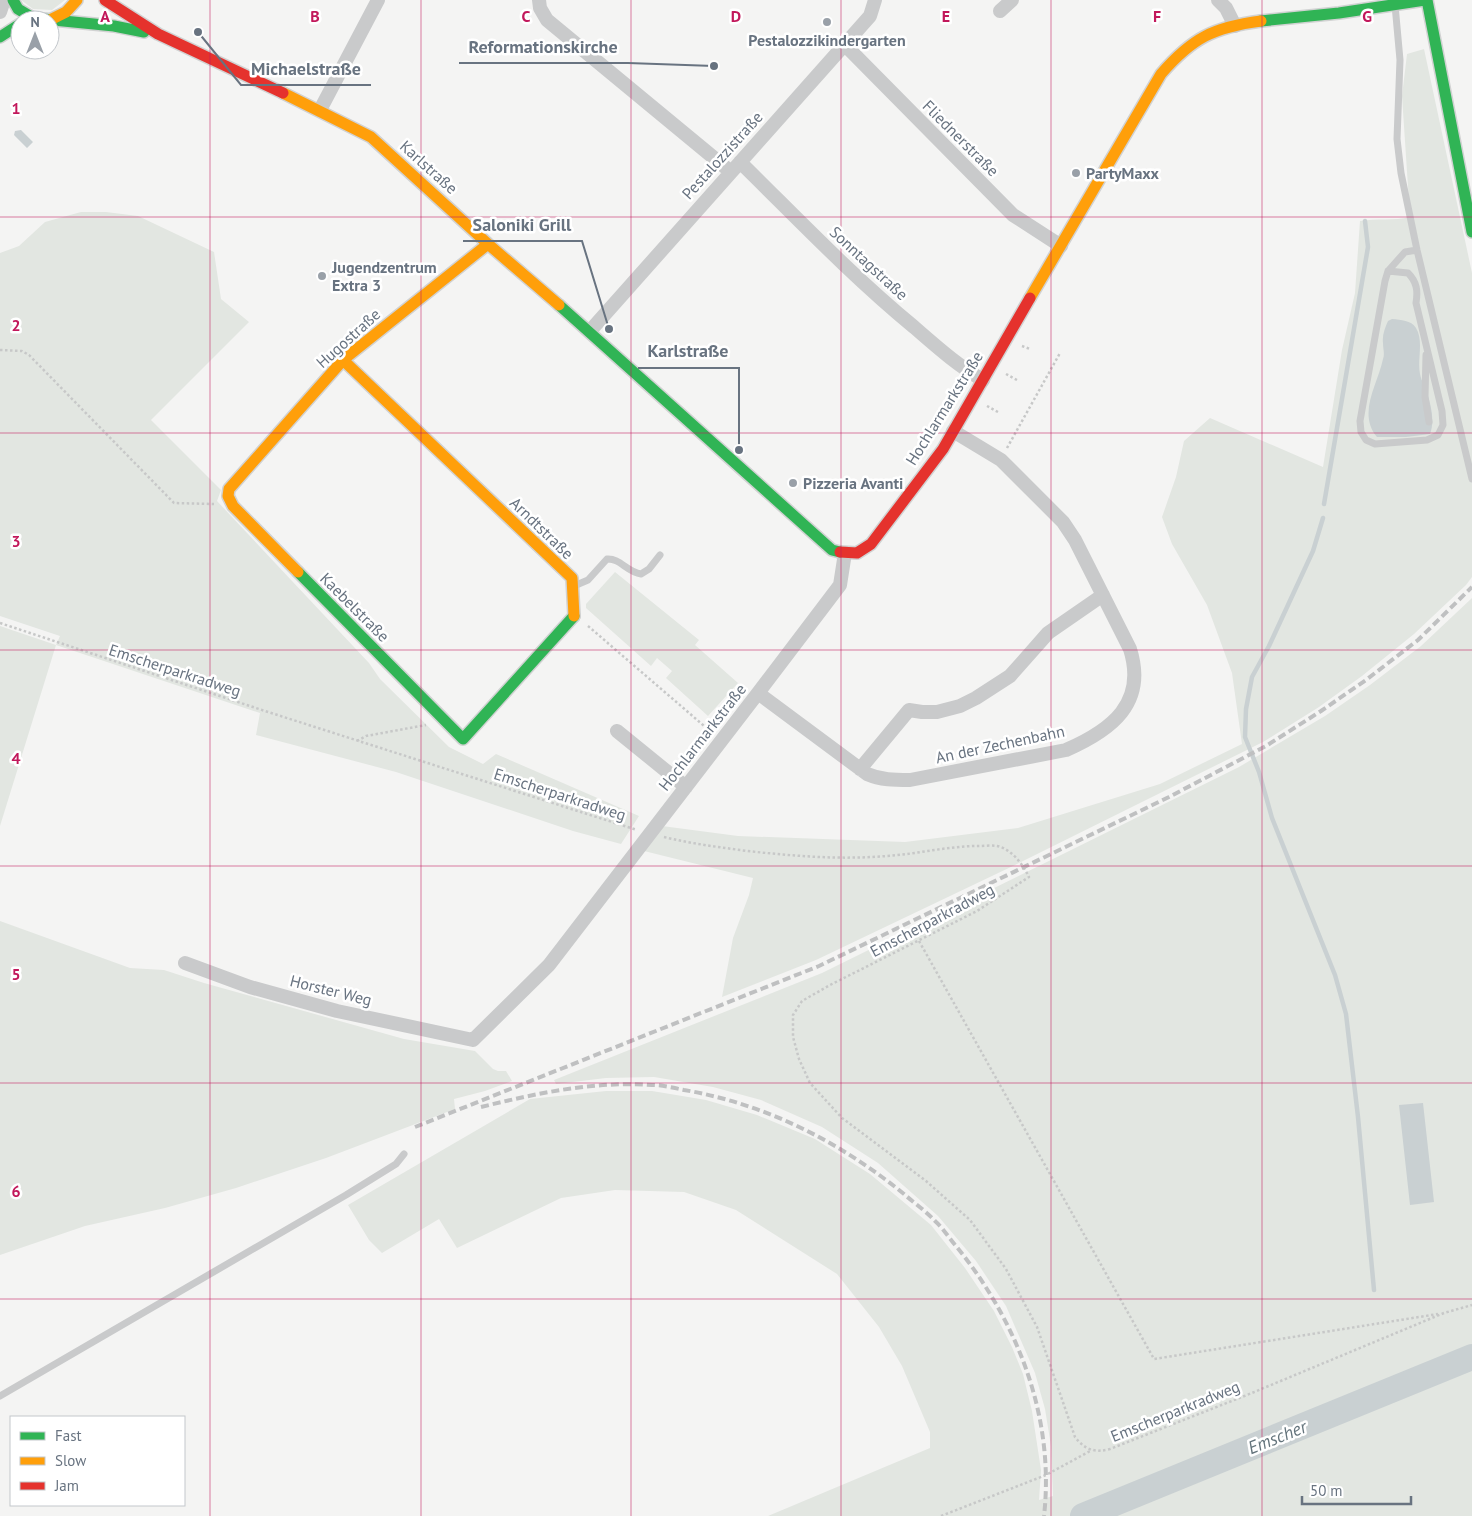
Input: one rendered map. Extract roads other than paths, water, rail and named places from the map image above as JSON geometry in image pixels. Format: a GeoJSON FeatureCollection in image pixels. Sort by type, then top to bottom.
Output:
{"type":"FeatureCollection","features":[{"type":"Feature","properties":{"kind":"main road"},"geometry":{"type":"LineString","coordinates":[[60,17],[71,9],[77,0]]}},
{"type":"Feature","properties":{"kind":"main road","name":"Karlstraße"},"geometry":{"type":"LineString","coordinates":[[105,0],[158,34],[320,110],[370,137],[488,244],[590,331],[832,550],[845,554]]}},
{"type":"Feature","properties":{"kind":"main road"},"geometry":{"type":"LineString","coordinates":[[1426,0],[1472,232]]}},
{"type":"Feature","properties":{"kind":"main road","name":"Hochlarmarkstraße"},"geometry":{"type":"LineString","coordinates":[[845,554],[859,552],[870,545],[943,449],[1161,74],[1177,55],[1194,42],[1213,32],[1235,26],[1369,10],[1403,2],[1426,0]]}},
{"type":"Feature","properties":{"kind":"main road","name":"Karlstraße"},"geometry":{"type":"LineString","coordinates":[[60,20],[114,26],[158,34]]}},
{"type":"Feature","properties":{"kind":"main road","name":"Hugostraße"},"geometry":{"type":"LineString","coordinates":[[229,497],[229,489],[343,360],[488,244]]}},
{"type":"Feature","properties":{"kind":"main road","name":"Arndtstraße"},"geometry":{"type":"LineString","coordinates":[[343,360],[572,578],[575,615],[463,739]]}},
{"type":"Feature","properties":{"kind":"main road","name":"Kaebelstraße"},"geometry":{"type":"LineString","coordinates":[[229,497],[233,506],[463,739]]}},
{"type":"Feature","properties":{"kind":"street"},"geometry":{"type":"LineString","coordinates":[[0,12],[0,6],[4,0]]}},
{"type":"Feature","properties":{"kind":"street"},"geometry":{"type":"LineString","coordinates":[[320,110],[378,0]]}},
{"type":"Feature","properties":{"kind":"street","name":"Sonntagstraße"},"geometry":{"type":"LineString","coordinates":[[538,0],[547,20],[736,167],[826,247],[886,304],[965,370],[983,380]]}},
{"type":"Feature","properties":{"kind":"street","name":"Pestalozzistraße"},"geometry":{"type":"LineString","coordinates":[[590,331],[870,16],[875,0]]}},
{"type":"Feature","properties":{"kind":"street"},"geometry":{"type":"LineString","coordinates":[[1000,11],[1012,0]]}},
{"type":"Feature","properties":{"kind":"street"},"geometry":{"type":"LineString","coordinates":[[1218,0],[1226,8],[1235,26]]}},
{"type":"Feature","properties":{"kind":"street","name":"Fliednerstraße"},"geometry":{"type":"LineString","coordinates":[[844,45],[1013,215],[1061,246]]}},
{"type":"Feature","properties":{"kind":"street","name":"An der Zechenbahn"},"geometry":{"type":"LineString","coordinates":[[758,693],[860,769],[876,778],[887,780],[910,780],[1066,750],[1103,730],[1126,708],[1136,674],[1130,648],[1076,540],[1063,522],[1001,460],[954,432]]}},
{"type":"Feature","properties":{"kind":"street","name":"Hochlarmarkstraße"},"geometry":{"type":"LineString","coordinates":[[473,1040],[549,965],[758,693],[840,585],[845,554]]}},
{"type":"Feature","properties":{"kind":"street"},"geometry":{"type":"LineString","coordinates":[[860,769],[909,710],[936,712],[960,706],[976,698],[1010,676],[1048,633],[1103,595]]}},
{"type":"Feature","properties":{"kind":"street"},"geometry":{"type":"LineString","coordinates":[[617,731],[686,787]]}},
{"type":"Feature","properties":{"kind":"street","name":"Horster Weg"},"geometry":{"type":"LineString","coordinates":[[185,963],[250,987],[337,1012],[473,1040]]}},
{"type":"Feature","properties":{"kind":"lane"},"geometry":{"type":"LineString","coordinates":[[1403,2],[1397,139],[1400,173],[1472,479]]}},
{"type":"Feature","properties":{"kind":"lane"},"geometry":{"type":"LineString","coordinates":[[1388,270],[1408,273],[1414,279],[1418,292],[1416,303],[1442,411],[1443,425],[1438,435],[1427,440],[1375,444],[1366,440],[1361,432],[1360,421],[1385,281],[1388,270],[1405,252],[1417,250]]}},
{"type":"Feature","properties":{"kind":"lane"},"geometry":{"type":"LineString","coordinates":[[1426,344],[1425,397],[1429,422]]}},
{"type":"Feature","properties":{"kind":"lane"},"geometry":{"type":"LineString","coordinates":[[572,586],[588,580],[607,559],[614,559],[628,570],[640,574],[649,569],[660,555]]}},
{"type":"Feature","properties":{"kind":"lane"},"geometry":{"type":"LineString","coordinates":[[0,1396],[346,1195],[396,1164],[404,1154]]}},
{"type":"Feature","properties":{"kind":"waterway"},"geometry":{"type":"LineString","coordinates":[[1324,504],[1368,247],[1365,221]]}},
{"type":"Feature","properties":{"kind":"waterway"},"geometry":{"type":"LineString","coordinates":[[1323,518],[1313,551],[1269,646],[1252,677],[1246,709],[1245,737],[1259,772],[1272,818],[1335,975],[1346,1014],[1358,1117],[1374,1290]]}},
{"type":"Feature","properties":{"kind":"waterway","name":"Emscher"},"geometry":{"type":"LineString","coordinates":[[1083,1516],[1472,1357]]}},
{"type":"Feature","properties":{"kind":"waterway"},"geometry":{"type":"LineString","coordinates":[[1406,1374],[1410,1383]]}},
{"type":"Feature","properties":{"kind":"railway"},"geometry":{"type":"LineString","coordinates":[[415,1127],[819,966],[1169,797],[1266,746],[1366,680],[1418,640],[1472,587]]}},
{"type":"Feature","properties":{"kind":"railway"},"geometry":{"type":"LineString","coordinates":[[481,1107],[566,1089],[630,1084],[664,1086],[714,1096],[773,1115],[828,1142],[880,1175],[924,1210],[943,1230],[978,1275],[1014,1339],[1027,1373],[1044,1443],[1046,1479],[1044,1516]]}},
{"type":"Feature","properties":{"kind":"place","name":"Pestalozzikindergarten"},"geometry":{"type":"Point","coordinates":[827,22]}},
{"type":"Feature","properties":{"kind":"place","name":"Michaelstraße"},"geometry":{"type":"Point","coordinates":[198,32]}},
{"type":"Feature","properties":{"kind":"place","name":"Reformationskirche"},"geometry":{"type":"Point","coordinates":[714,66]}},
{"type":"Feature","properties":{"kind":"place","name":"PartyMaxx"},"geometry":{"type":"Point","coordinates":[1076,173]}},
{"type":"Feature","properties":{"kind":"place","name":"Jugendzentrum Extra 3"},"geometry":{"type":"Point","coordinates":[322,276]}},
{"type":"Feature","properties":{"kind":"place","name":"Saloniki Grill"},"geometry":{"type":"Point","coordinates":[609,329]}},
{"type":"Feature","properties":{"kind":"place","name":"Karlstraße"},"geometry":{"type":"Point","coordinates":[739,450]}},
{"type":"Feature","properties":{"kind":"place","name":"Pizzeria Avanti"},"geometry":{"type":"Point","coordinates":[793,483]}}]}
